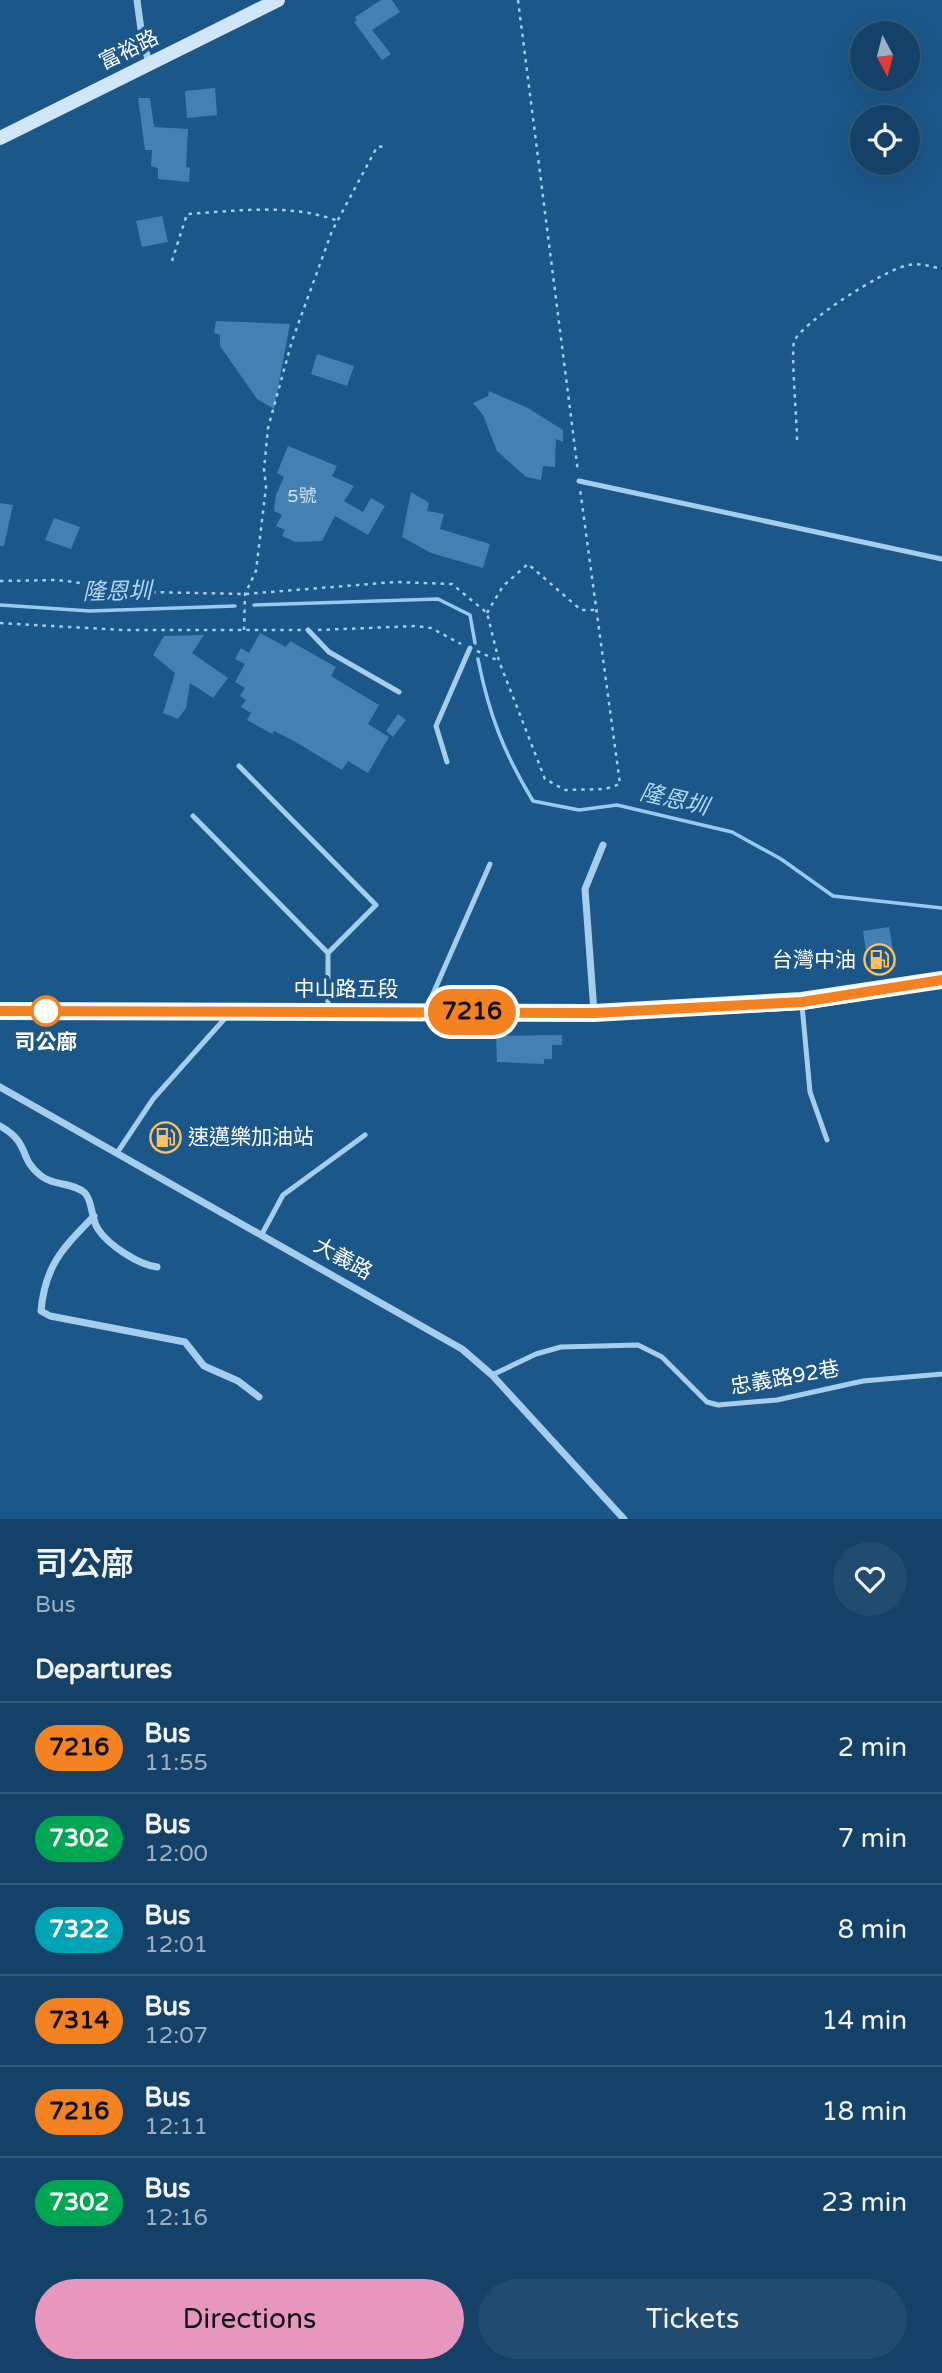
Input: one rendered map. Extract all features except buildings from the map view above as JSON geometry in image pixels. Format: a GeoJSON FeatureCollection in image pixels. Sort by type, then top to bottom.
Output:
{"type":"FeatureCollection","features":[{"type":"Feature","properties":{"kind":"main road","name":"中山路五段"},"geometry":{"type":"LineString","coordinates":[[0,1011],[594,1013],[802,1002],[942,980]]}},
{"type":"Feature","properties":{"kind":"street"},"geometry":{"type":"LineString","coordinates":[[137,0],[149,63]]}},
{"type":"Feature","properties":{"kind":"street","name":"富裕路"},"geometry":{"type":"LineString","coordinates":[[0,138],[278,0]]}},
{"type":"Feature","properties":{"kind":"street"},"geometry":{"type":"LineString","coordinates":[[594,1013],[585,888],[603,845]]}},
{"type":"Feature","properties":{"kind":"street","name":"大義路"},"geometry":{"type":"LineString","coordinates":[[0,1087],[462,1349],[492,1375],[624,1519]]}},
{"type":"Feature","properties":{"kind":"street"},"geometry":{"type":"LineString","coordinates":[[0,1126],[17,1136],[31,1168],[42,1178],[78,1188],[87,1195],[98,1229],[116,1246],[147,1266],[157,1267]]}},
{"type":"Feature","properties":{"kind":"street"},"geometry":{"type":"LineString","coordinates":[[94,1216],[55,1257],[43,1287],[41,1311],[50,1316],[185,1342],[204,1366],[238,1381],[259,1397]]}},
{"type":"Feature","properties":{"kind":"lane"},"geometry":{"type":"LineString","coordinates":[[579,481],[942,559]]}},
{"type":"Feature","properties":{"kind":"lane"},"geometry":{"type":"LineString","coordinates":[[308,630],[329,653],[399,692]]}},
{"type":"Feature","properties":{"kind":"lane"},"geometry":{"type":"LineString","coordinates":[[447,762],[436,726],[470,648]]}},
{"type":"Feature","properties":{"kind":"lane"},"geometry":{"type":"LineString","coordinates":[[239,766],[376,905],[328,953]]}},
{"type":"Feature","properties":{"kind":"lane"},"geometry":{"type":"LineString","coordinates":[[194,816],[328,953],[328,1012]]}},
{"type":"Feature","properties":{"kind":"lane"},"geometry":{"type":"LineString","coordinates":[[430,1012],[432,996],[490,864]]}},
{"type":"Feature","properties":{"kind":"lane"},"geometry":{"type":"LineString","coordinates":[[802,1002],[810,1093],[827,1140]]}},
{"type":"Feature","properties":{"kind":"lane"},"geometry":{"type":"LineString","coordinates":[[117,1153],[153,1099],[231,1011]]}},
{"type":"Feature","properties":{"kind":"lane"},"geometry":{"type":"LineString","coordinates":[[262,1234],[283,1195],[365,1135]]}},
{"type":"Feature","properties":{"kind":"lane","name":"忠義路92巷"},"geometry":{"type":"LineString","coordinates":[[492,1375],[536,1354],[561,1347],[638,1345],[662,1357],[707,1402],[718,1405],[776,1400],[863,1381],[942,1374]]}},
{"type":"Feature","properties":{"kind":"path"},"geometry":{"type":"LineString","coordinates":[[0,581],[58,580],[147,592],[245,594],[396,582],[452,584],[488,612],[499,661],[545,779],[565,790],[604,789],[620,784],[518,0]]}},
{"type":"Feature","properties":{"kind":"path"},"geometry":{"type":"LineString","coordinates":[[244,630],[245,594],[256,571],[266,487],[264,469],[268,428],[292,341],[338,221],[377,147],[387,146]]}},
{"type":"Feature","properties":{"kind":"path"},"geometry":{"type":"LineString","coordinates":[[172,261],[187,214],[246,210],[314,212],[338,221]]}},
{"type":"Feature","properties":{"kind":"path"},"geometry":{"type":"LineString","coordinates":[[797,440],[794,342],[807,326],[884,274],[904,266],[920,264],[942,269]]}},
{"type":"Feature","properties":{"kind":"path"},"geometry":{"type":"LineString","coordinates":[[488,612],[503,586],[528,564],[581,610],[597,610]]}},
{"type":"Feature","properties":{"kind":"path"},"geometry":{"type":"LineString","coordinates":[[0,624],[122,630],[308,630],[417,626],[431,628],[499,661]]}},
{"type":"Feature","properties":{"kind":"waterway","name":"隆恩圳"},"geometry":{"type":"LineString","coordinates":[[254,605],[438,599],[470,615],[475,643]]}},
{"type":"Feature","properties":{"kind":"waterway","name":"隆恩圳"},"geometry":{"type":"LineString","coordinates":[[0,605],[90,611],[235,606]]}},
{"type":"Feature","properties":{"kind":"waterway","name":"隆恩圳"},"geometry":{"type":"LineString","coordinates":[[478,659],[499,733],[533,801],[579,810],[617,805],[732,832],[781,859],[833,896],[942,908]]}},
{"type":"Feature","properties":{"kind":"bus line","name":"7216"},"geometry":{"type":"LineString","coordinates":[[0,1011],[594,1013],[802,1002],[874,993],[942,980]]}},
{"type":"Feature","properties":{"kind":"place","name":"台灣中油"},"geometry":{"type":"Point","coordinates":[879,960]}},
{"type":"Feature","properties":{"kind":"place","name":"司公廍"},"geometry":{"type":"Point","coordinates":[46,1011]}},
{"type":"Feature","properties":{"kind":"place","name":"速邁樂加油站"},"geometry":{"type":"Point","coordinates":[165,1137]}}]}
